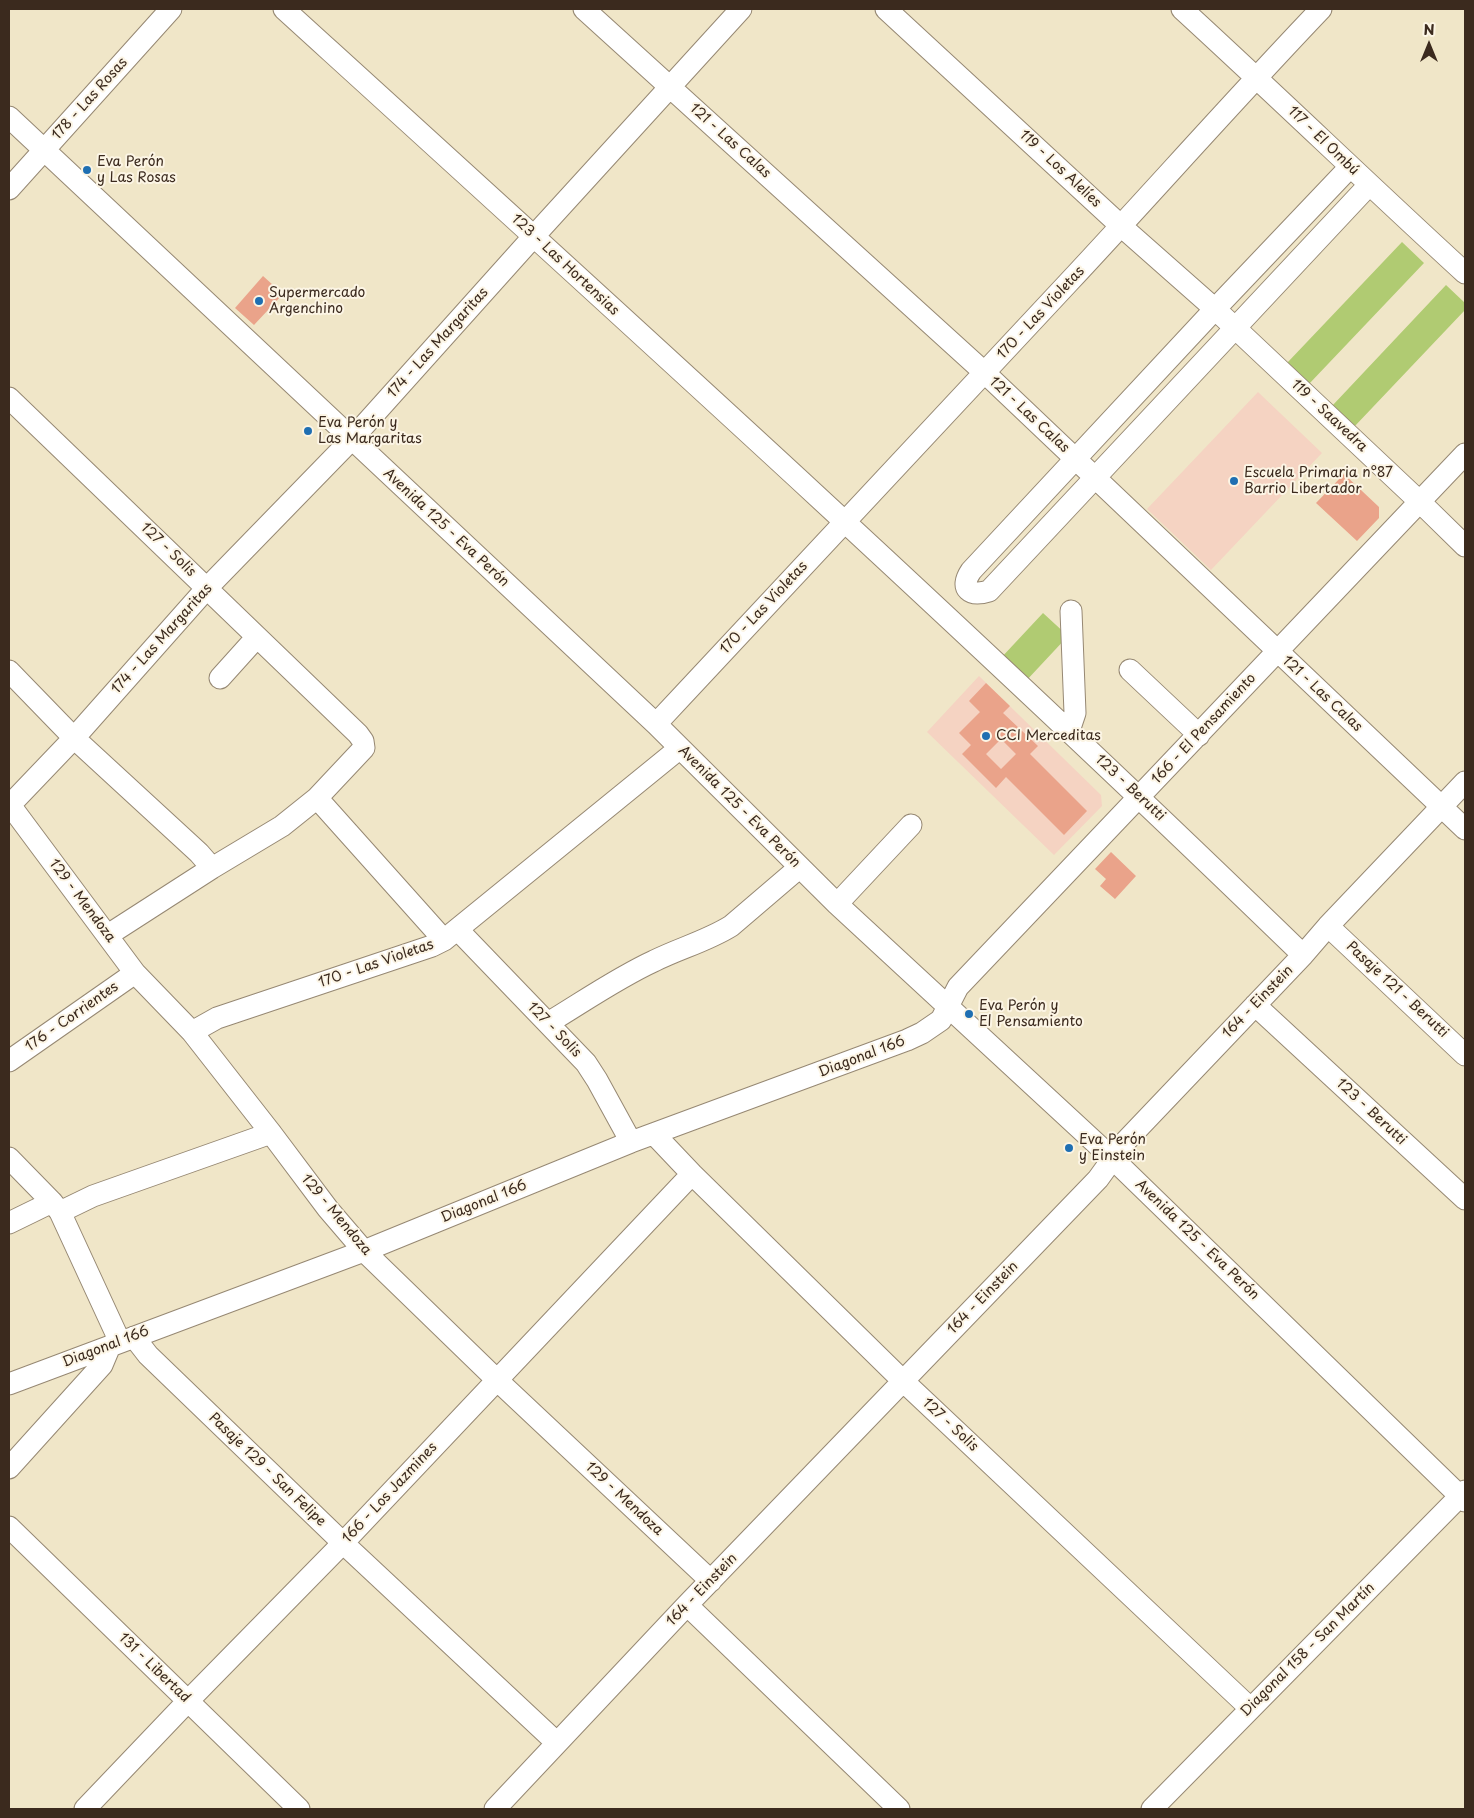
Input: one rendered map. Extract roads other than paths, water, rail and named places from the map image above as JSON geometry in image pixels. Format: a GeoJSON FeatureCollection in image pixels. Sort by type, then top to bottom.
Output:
{"type":"FeatureCollection","features":[{"type":"Feature","properties":{"kind":"street","name":"178 - Las Rosas"},"geometry":{"type":"LineString","coordinates":[[9,189],[171,9]]}},
{"type":"Feature","properties":{"kind":"street","name":"123 - Las Hortensias"},"geometry":{"type":"LineString","coordinates":[[284,9],[844,521]]}},
{"type":"Feature","properties":{"kind":"street","name":"121 - Las Calas"},"geometry":{"type":"LineString","coordinates":[[584,9],[985,373],[1465,829]]}},
{"type":"Feature","properties":{"kind":"street","name":"174 - Las Margaritas"},"geometry":{"type":"LineString","coordinates":[[9,806],[74,738],[207,588],[352,440],[534,236],[741,9]]}},
{"type":"Feature","properties":{"kind":"street","name":"119 - Los Alelíes"},"geometry":{"type":"LineString","coordinates":[[886,9],[1235,329]]}},
{"type":"Feature","properties":{"kind":"street","name":"117 - El Ombú"},"geometry":{"type":"LineString","coordinates":[[1182,9],[1465,273]]}},
{"type":"Feature","properties":{"kind":"street","name":"170 - Las Violetas"},"geometry":{"type":"LineString","coordinates":[[656,724],[844,521],[985,373],[1256,77],[1321,9]]}},
{"type":"Feature","properties":{"kind":"street","name":"Avenida 125 - Eva Perón"},"geometry":{"type":"LineString","coordinates":[[9,117],[656,724],[800,868],[1112,1159],[1464,1496]]}},
{"type":"Feature","properties":{"kind":"street"},"geometry":{"type":"LineString","coordinates":[[1350,167],[971,571],[965,583],[967,589],[972,593],[981,594],[989,591],[1369,185]]}},
{"type":"Feature","properties":{"kind":"street","name":"119 - Saavedra"},"geometry":{"type":"LineString","coordinates":[[1235,329],[1465,546]]}},
{"type":"Feature","properties":{"kind":"street","name":"127 - Solis"},"geometry":{"type":"LineString","coordinates":[[9,398],[207,588],[256,638],[358,734],[363,741],[364,748],[317,798],[451,935],[548,1023],[592,1072],[631,1142]]}},
{"type":"Feature","properties":{"kind":"street","name":"166 - El Pensamiento"},"geometry":{"type":"LineString","coordinates":[[949,1007],[958,987],[1465,454]]}},
{"type":"Feature","properties":{"kind":"street","name":"123 - Berutti"},"geometry":{"type":"LineString","coordinates":[[844,521],[1140,797],[1303,955]]}},
{"type":"Feature","properties":{"kind":"street"},"geometry":{"type":"LineString","coordinates":[[1069,731],[1075,713],[1071,612]]}},
{"type":"Feature","properties":{"kind":"street"},"geometry":{"type":"LineString","coordinates":[[220,678],[256,638]]}},
{"type":"Feature","properties":{"kind":"street"},"geometry":{"type":"LineString","coordinates":[[1130,670],[1199,735]]}},
{"type":"Feature","properties":{"kind":"street"},"geometry":{"type":"LineString","coordinates":[[9,671],[74,738],[199,853],[212,868]]}},
{"type":"Feature","properties":{"kind":"street","name":"170 - Las Violetas"},"geometry":{"type":"LineString","coordinates":[[192,1032],[217,1018],[432,946],[451,935],[680,748]]}},
{"type":"Feature","properties":{"kind":"street","name":"164 - Einstein"},"geometry":{"type":"LineString","coordinates":[[495,1809],[902,1380],[1098,1179],[1124,1143],[1465,782]]}},
{"type":"Feature","properties":{"kind":"street"},"geometry":{"type":"LineString","coordinates":[[108,935],[212,868],[282,826],[317,798]]}},
{"type":"Feature","properties":{"kind":"street","name":"129 - Mendoza"},"geometry":{"type":"LineString","coordinates":[[9,806],[136,973],[192,1032],[328,1209],[364,1251],[497,1380],[711,1581]]}},
{"type":"Feature","properties":{"kind":"street"},"geometry":{"type":"LineString","coordinates":[[838,904],[911,825]]}},
{"type":"Feature","properties":{"kind":"street"},"geometry":{"type":"LineString","coordinates":[[548,1023],[642,967],[720,933],[731,926],[800,868]]}},
{"type":"Feature","properties":{"kind":"street","name":"Pasaje 121 - Berutti"},"geometry":{"type":"LineString","coordinates":[[1328,926],[1465,1055]]}},
{"type":"Feature","properties":{"kind":"street","name":"176 - Corrientes"},"geometry":{"type":"LineString","coordinates":[[9,1061],[136,973]]}},
{"type":"Feature","properties":{"kind":"street","name":"123 - Berutti"},"geometry":{"type":"LineString","coordinates":[[1254,1005],[1465,1199]]}},
{"type":"Feature","properties":{"kind":"street","name":"Diagonal 166"},"geometry":{"type":"LineString","coordinates":[[9,1384],[364,1251],[631,1142],[907,1040],[922,1033],[941,1020],[949,1007]]}},
{"type":"Feature","properties":{"kind":"street"},"geometry":{"type":"LineString","coordinates":[[9,1223],[93,1196],[271,1133]]}},
{"type":"Feature","properties":{"kind":"street","name":"127 - Solis"},"geometry":{"type":"LineString","coordinates":[[655,1134],[692,1174],[902,1380],[1250,1708]]}},
{"type":"Feature","properties":{"kind":"street","name":"Pasaje 129 - San Felipe"},"geometry":{"type":"LineString","coordinates":[[9,1158],[56,1207],[121,1341],[148,1356],[556,1744]]}},
{"type":"Feature","properties":{"kind":"street","name":"166 - Los Jazmines"},"geometry":{"type":"LineString","coordinates":[[85,1809],[343,1543],[692,1174]]}},
{"type":"Feature","properties":{"kind":"street"},"geometry":{"type":"LineString","coordinates":[[9,1468],[102,1365],[121,1341]]}},
{"type":"Feature","properties":{"kind":"street","name":"Diagonal 158 - San Martín"},"geometry":{"type":"LineString","coordinates":[[1152,1809],[1250,1708],[1464,1496]]}},
{"type":"Feature","properties":{"kind":"street","name":"131 - Libertad"},"geometry":{"type":"LineString","coordinates":[[9,1528],[299,1809]]}},
{"type":"Feature","properties":{"kind":"street"},"geometry":{"type":"LineString","coordinates":[[687,1605],[899,1809]]}},
{"type":"Feature","properties":{"kind":"place","name":"Eva Perón y Las Rosas"},"geometry":{"type":"Point","coordinates":[87,170]}},
{"type":"Feature","properties":{"kind":"place","name":"Supermercado Argenchino"},"geometry":{"type":"Point","coordinates":[259,301]}},
{"type":"Feature","properties":{"kind":"place","name":"Eva Perón y Las Margaritas"},"geometry":{"type":"Point","coordinates":[308,431]}},
{"type":"Feature","properties":{"kind":"place","name":"Escuela Primaria n°87 Barrio Libertador"},"geometry":{"type":"Point","coordinates":[1234,481]}},
{"type":"Feature","properties":{"kind":"place","name":"CCI Merceditas"},"geometry":{"type":"Point","coordinates":[986,736]}},
{"type":"Feature","properties":{"kind":"place","name":"Eva Perón y El Pensamiento"},"geometry":{"type":"Point","coordinates":[969,1014]}},
{"type":"Feature","properties":{"kind":"place","name":"Eva Perón y Einstein"},"geometry":{"type":"Point","coordinates":[1069,1148]}}]}
